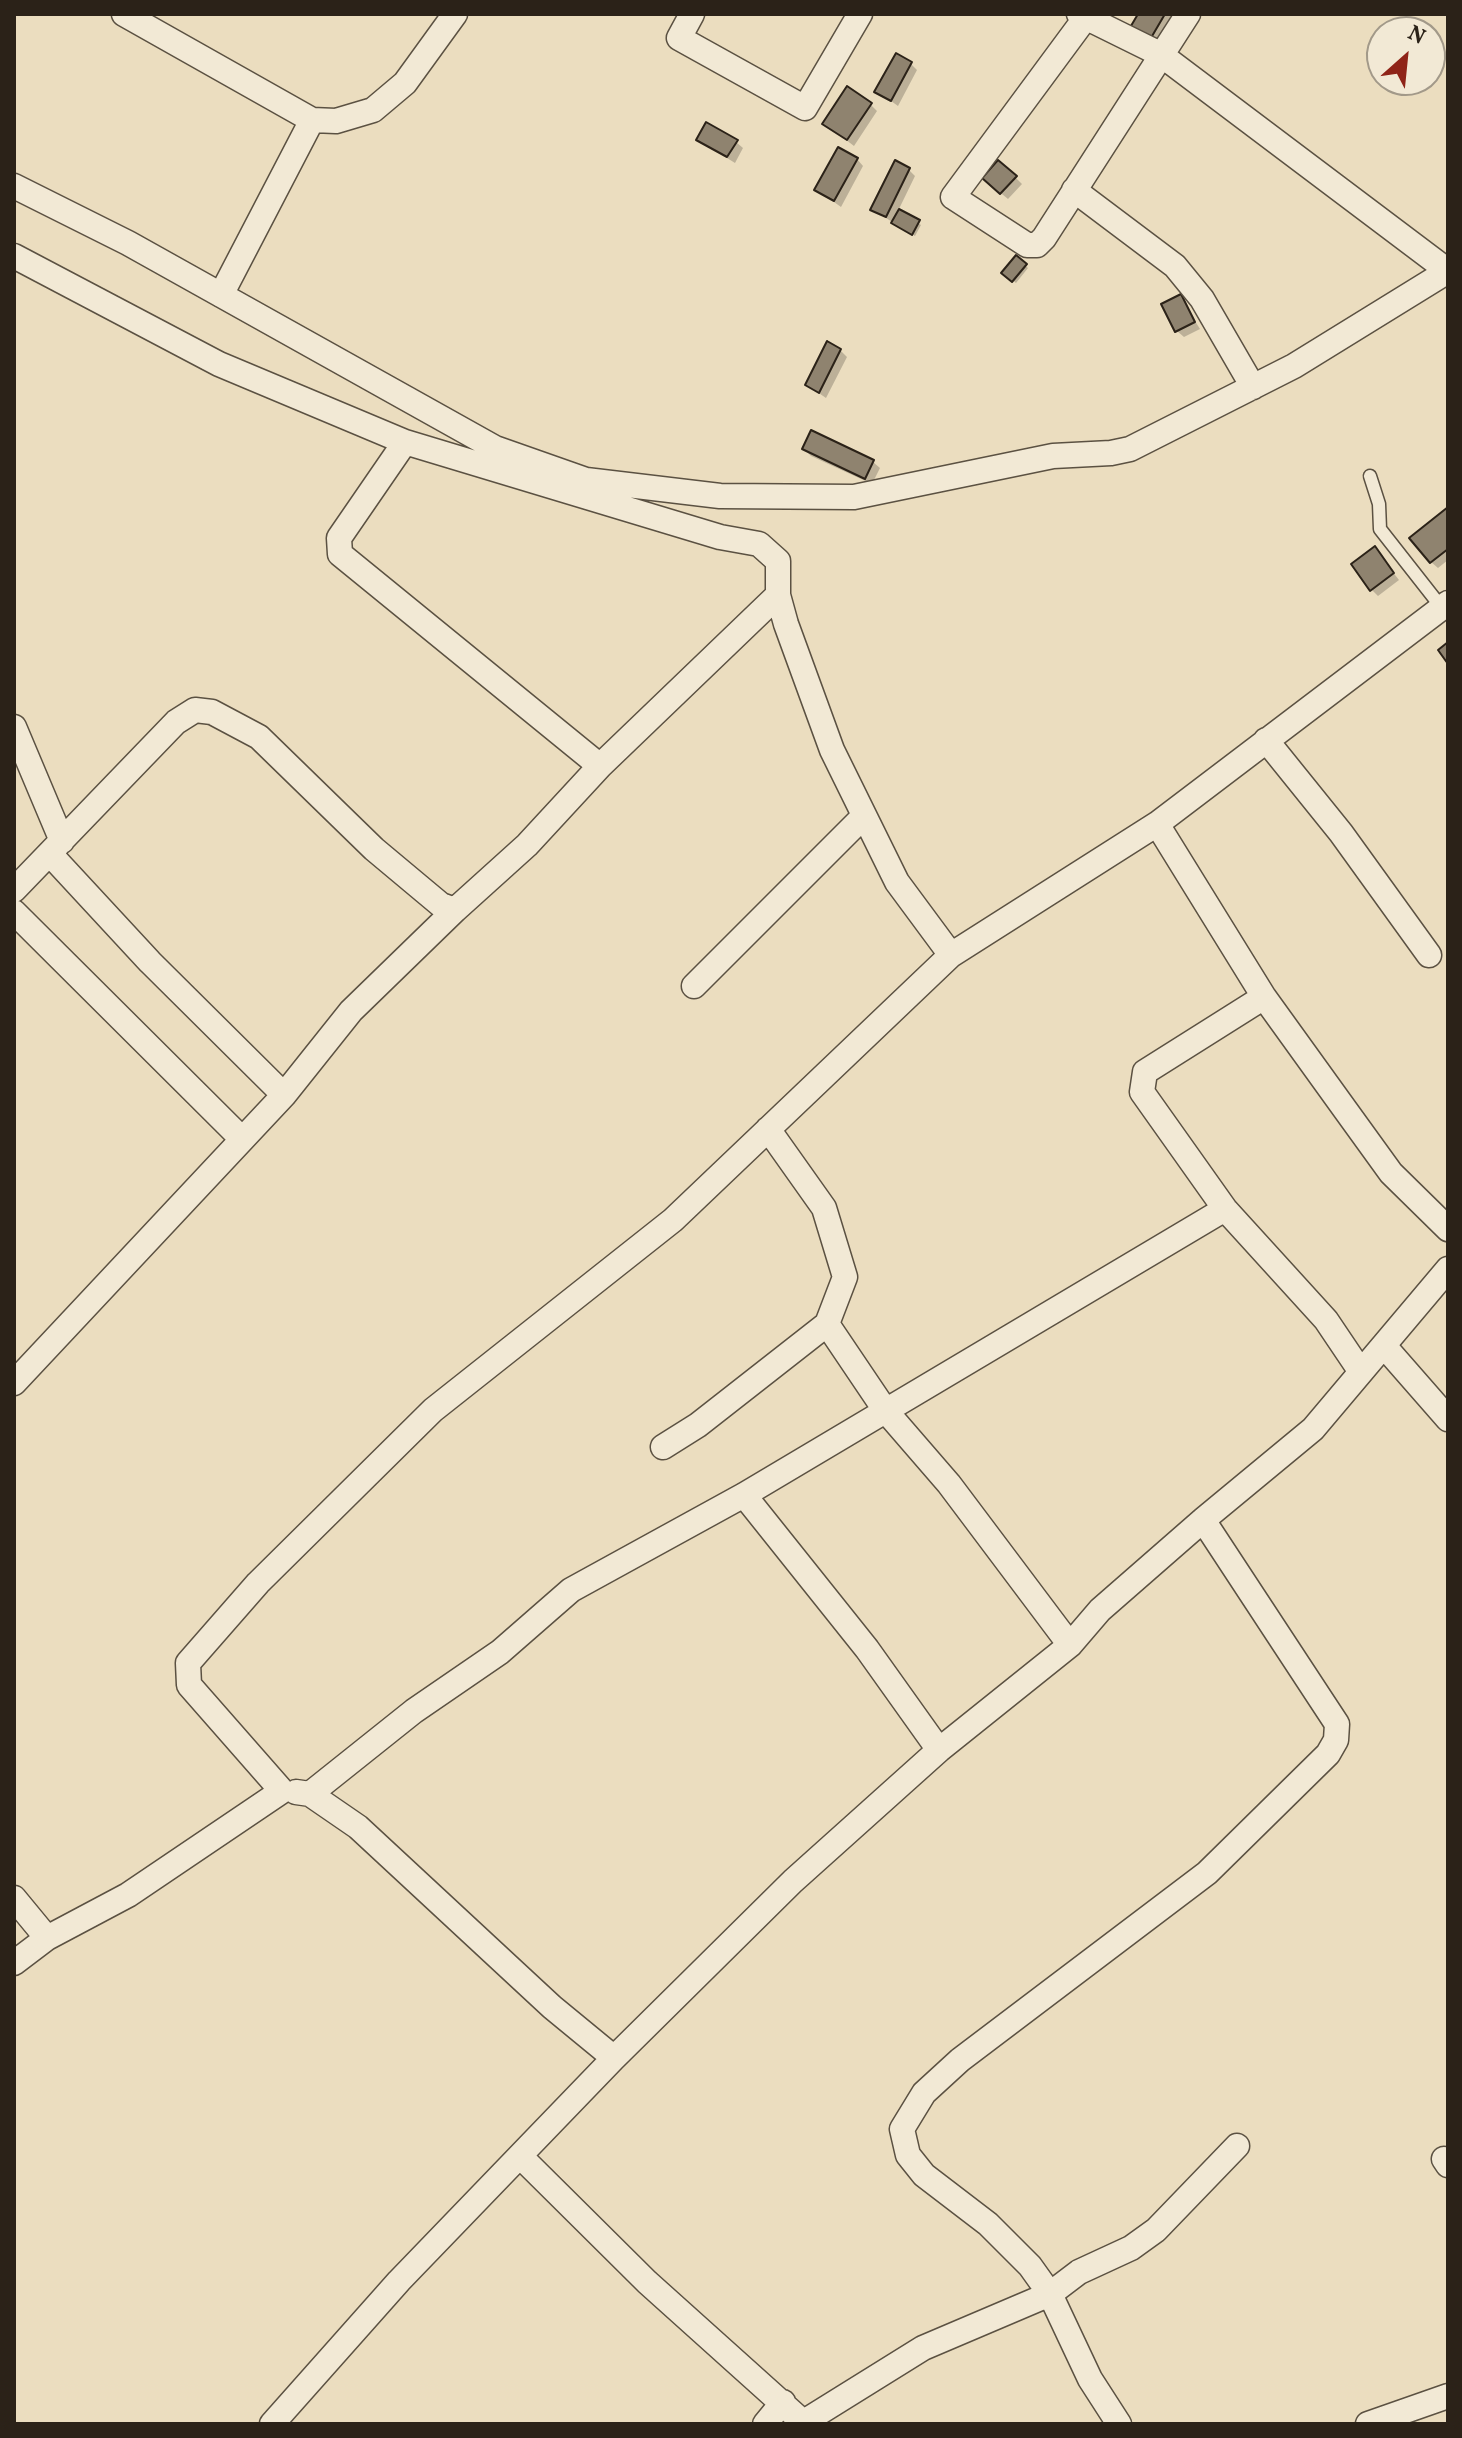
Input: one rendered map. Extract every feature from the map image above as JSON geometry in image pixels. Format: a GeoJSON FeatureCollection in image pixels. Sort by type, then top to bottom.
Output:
{"type":"FeatureCollection","features":[{"type":"Feature","properties":{"kind":"street"},"geometry":{"type":"LineString","coordinates":[[124,14],[312,120],[336,121],[373,110],[405,83],[455,14]]}},
{"type":"Feature","properties":{"kind":"street"},"geometry":{"type":"LineString","coordinates":[[692,14],[679,38],[805,108],[860,14]]}},
{"type":"Feature","properties":{"kind":"street"},"geometry":{"type":"LineString","coordinates":[[14,186],[221,295],[495,448],[586,480],[720,496],[854,497],[1053,456],[1111,453],[1157,437],[1294,366],[1448,271],[1160,54],[1082,16],[953,197],[1027,245],[1037,245],[1160,54],[1188,14]]}},
{"type":"Feature","properties":{"kind":"street"},"geometry":{"type":"LineString","coordinates":[[221,295],[312,120]]}},
{"type":"Feature","properties":{"kind":"street"},"geometry":{"type":"LineString","coordinates":[[1074,190],[1175,266],[1202,299],[1253,387]]}},
{"type":"Feature","properties":{"kind":"street"},"geometry":{"type":"LineString","coordinates":[[14,256],[219,364],[405,442],[720,537],[759,544],[778,561],[778,595],[832,750],[897,882],[951,955]]}},
{"type":"Feature","properties":{"kind":"street"},"geometry":{"type":"LineString","coordinates":[[405,442],[339,538],[340,554],[600,766]]}},
{"type":"Feature","properties":{"kind":"street"},"geometry":{"type":"LineString","coordinates":[[14,1383],[284,1095],[351,1011],[527,845],[600,766],[778,595]]}},
{"type":"Feature","properties":{"kind":"street"},"geometry":{"type":"LineString","coordinates":[[282,1791],[189,1685],[188,1663],[198,1648],[433,1410],[673,1220],[951,955],[1157,824],[1445,606]]}},
{"type":"Feature","properties":{"kind":"street"},"geometry":{"type":"LineString","coordinates":[[14,890],[176,722],[195,710],[212,712],[259,737],[374,849],[441,905],[455,910]]}},
{"type":"Feature","properties":{"kind":"street"},"geometry":{"type":"LineString","coordinates":[[14,727],[56,847],[150,962],[284,1095]]}},
{"type":"Feature","properties":{"kind":"street"},"geometry":{"type":"LineString","coordinates":[[1266,740],[1341,833],[1429,955]]}},
{"type":"Feature","properties":{"kind":"street"},"geometry":{"type":"LineString","coordinates":[[694,986],[864,816]]}},
{"type":"Feature","properties":{"kind":"street"},"geometry":{"type":"LineString","coordinates":[[1157,824],[1264,997],[1391,1173],[1448,1229]]}},
{"type":"Feature","properties":{"kind":"street"},"geometry":{"type":"LineString","coordinates":[[14,912],[242,1139]]}},
{"type":"Feature","properties":{"kind":"street"},"geometry":{"type":"LineString","coordinates":[[1264,997],[1145,1072],[1142,1092],[1225,1209],[1267,1251],[1326,1320],[1361,1372]]}},
{"type":"Feature","properties":{"kind":"street"},"geometry":{"type":"LineString","coordinates":[[663,1447],[698,1425],[827,1324],[845,1277],[824,1208],[768,1129]]}},
{"type":"Feature","properties":{"kind":"street"},"geometry":{"type":"LineString","coordinates":[[310,1794],[414,1711],[500,1652],[571,1590],[744,1495],[1225,1209]]}},
{"type":"Feature","properties":{"kind":"street"},"geometry":{"type":"LineString","coordinates":[[284,2420],[399,2281],[614,2058],[793,1881],[939,1750],[1070,1645],[1100,1610],[1313,1429],[1448,1269]]}},
{"type":"Feature","properties":{"kind":"street"},"geometry":{"type":"LineString","coordinates":[[827,1324],[885,1410],[949,1484],[1070,1645]]}},
{"type":"Feature","properties":{"kind":"street"},"geometry":{"type":"LineString","coordinates":[[1385,1347],[1448,1419]]}},
{"type":"Feature","properties":{"kind":"street"},"geometry":{"type":"LineString","coordinates":[[744,1495],[867,1649],[939,1750]]}},
{"type":"Feature","properties":{"kind":"street"},"geometry":{"type":"LineString","coordinates":[[1119,2424],[1090,2379],[1050,2294],[1030,2266],[988,2224],[924,2175],[908,2155],[902,2129],[924,2093],[960,2060],[1207,1873],[1328,1754],[1336,1740],[1337,1724],[1203,1520]]}},
{"type":"Feature","properties":{"kind":"street"},"geometry":{"type":"LineString","coordinates":[[14,1963],[47,1938],[128,1895],[282,1791],[310,1794],[358,1827],[552,2007],[614,2058]]}},
{"type":"Feature","properties":{"kind":"street"},"geometry":{"type":"LineString","coordinates":[[14,1898],[47,1938]]}},
{"type":"Feature","properties":{"kind":"street"},"geometry":{"type":"LineString","coordinates":[[520,2156],[647,2282],[804,2423],[923,2348],[1050,2294],[1079,2272],[1131,2248],[1156,2230],[1237,2146]]}},
{"type":"Feature","properties":{"kind":"street"},"geometry":{"type":"LineString","coordinates":[[1368,2424],[1448,2396]]}},
{"type":"Feature","properties":{"kind":"street"},"geometry":{"type":"LineString","coordinates":[[765,2424],[783,2402]]}},
{"type":"Feature","properties":{"kind":"lane"},"geometry":{"type":"LineString","coordinates":[[1370,476],[1379,504],[1380,529],[1445,606]]}},
{"type":"Feature","properties":{"kind":"building"},"geometry":{"type":"Polygon","coordinates":[[[1138,14],[1165,14],[1148,43],[1128,31],[1138,14]]]}},
{"type":"Feature","properties":{"kind":"building"},"geometry":{"type":"Polygon","coordinates":[[[896,53],[912,62],[891,101],[874,92],[896,53]]]}},
{"type":"Feature","properties":{"kind":"building"},"geometry":{"type":"Polygon","coordinates":[[[847,86],[872,103],[847,140],[822,124],[847,86]]]}},
{"type":"Feature","properties":{"kind":"building"},"geometry":{"type":"Polygon","coordinates":[[[706,122],[738,140],[727,157],[696,140],[706,122]]]}},
{"type":"Feature","properties":{"kind":"building"},"geometry":{"type":"Polygon","coordinates":[[[838,147],[858,158],[834,201],[814,190],[838,147]]]}},
{"type":"Feature","properties":{"kind":"building"},"geometry":{"type":"Polygon","coordinates":[[[895,160],[910,168],[886,217],[870,210],[895,160]]]}},
{"type":"Feature","properties":{"kind":"building"},"geometry":{"type":"Polygon","coordinates":[[[998,160],[1017,176],[1000,194],[982,178],[998,160]]]}},
{"type":"Feature","properties":{"kind":"building"},"geometry":{"type":"Polygon","coordinates":[[[899,209],[920,220],[912,235],[891,223],[899,209]]]}},
{"type":"Feature","properties":{"kind":"building"},"geometry":{"type":"Polygon","coordinates":[[[1016,255],[1027,264],[1012,282],[1001,273],[1016,255]]]}},
{"type":"Feature","properties":{"kind":"building"},"geometry":{"type":"Polygon","coordinates":[[[1181,294],[1195,322],[1175,332],[1161,304],[1181,294]]]}},
{"type":"Feature","properties":{"kind":"building"},"geometry":{"type":"Polygon","coordinates":[[[827,341],[841,349],[819,393],[805,385],[827,341]]]}},
{"type":"Feature","properties":{"kind":"building"},"geometry":{"type":"Polygon","coordinates":[[[811,430],[874,460],[865,479],[802,449],[811,430]]]}},
{"type":"Feature","properties":{"kind":"building"},"geometry":{"type":"Polygon","coordinates":[[[1448,507],[1448,549],[1430,563],[1409,538],[1448,507]]]}},
{"type":"Feature","properties":{"kind":"building"},"geometry":{"type":"Polygon","coordinates":[[[1375,546],[1394,573],[1370,591],[1351,564],[1375,546]]]}},
{"type":"Feature","properties":{"kind":"building"},"geometry":{"type":"Polygon","coordinates":[[[1448,642],[1448,664],[1438,650],[1448,642]]]}}]}
